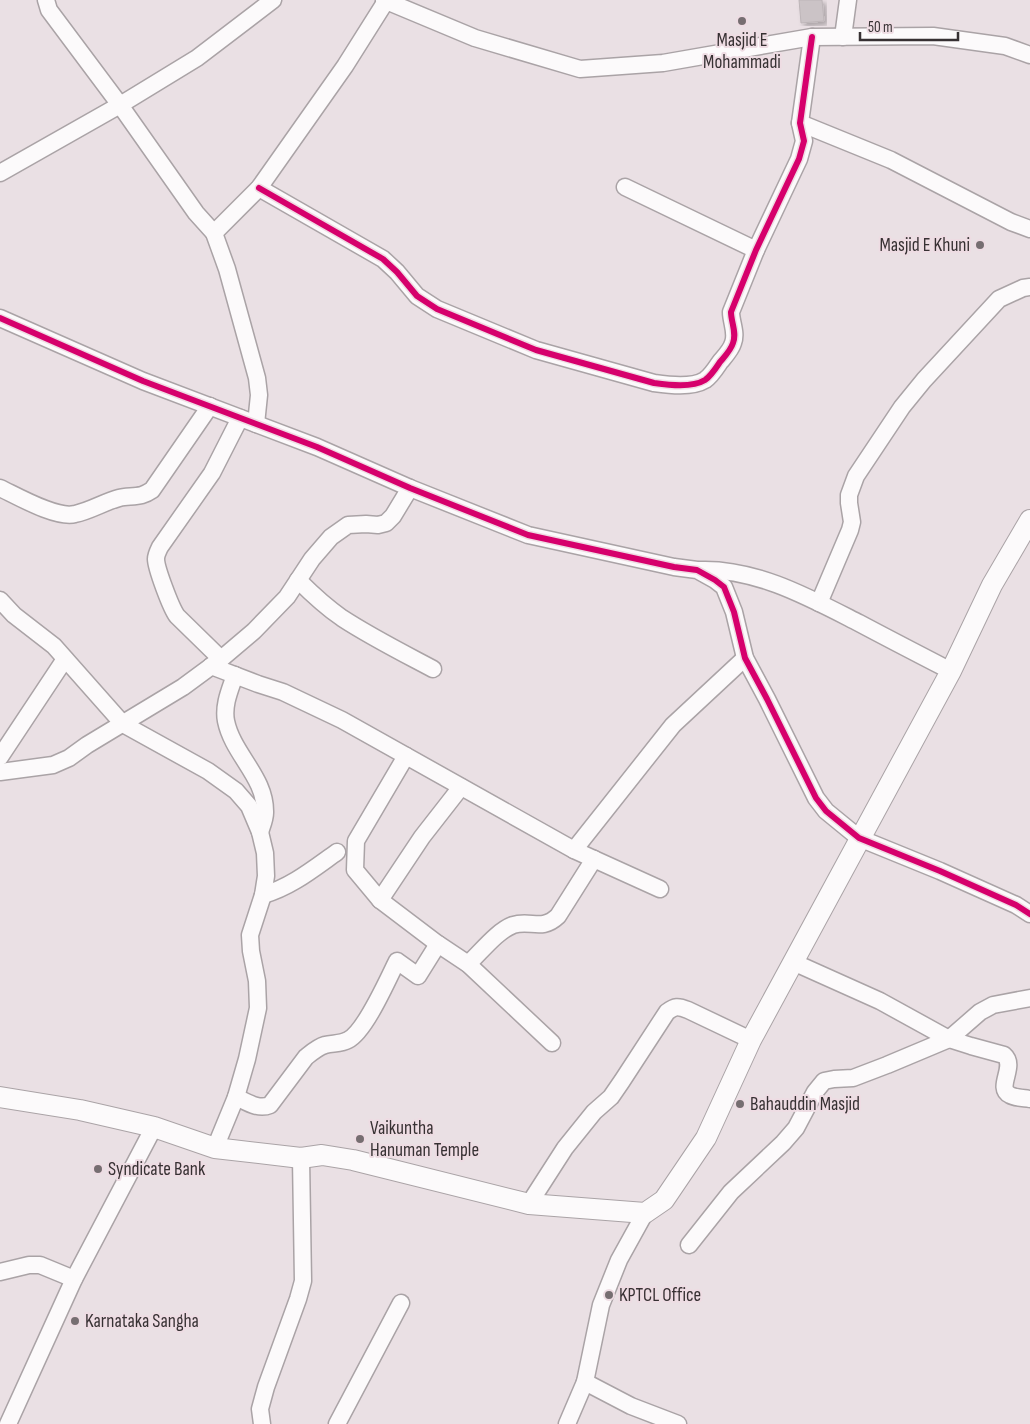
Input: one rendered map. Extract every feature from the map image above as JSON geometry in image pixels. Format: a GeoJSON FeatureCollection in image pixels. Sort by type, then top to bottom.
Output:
{"type":"FeatureCollection","features":[{"type":"Feature","properties":{"kind":"main road"},"geometry":{"type":"LineString","coordinates":[[0,1097],[80,1110],[154,1127],[214,1148],[301,1158],[322,1155],[353,1160],[529,1204],[645,1213],[664,1200],[706,1138],[751,1040],[951,671],[992,585],[1030,520]]}},
{"type":"Feature","properties":{"kind":"street"},"geometry":{"type":"LineString","coordinates":[[46,0],[49,10],[120,105],[196,213],[214,233],[227,268],[257,378],[259,395],[256,424]]}},
{"type":"Feature","properties":{"kind":"street"},"geometry":{"type":"LineString","coordinates":[[0,174],[197,58],[273,0]]}},
{"type":"Feature","properties":{"kind":"street"},"geometry":{"type":"LineString","coordinates":[[214,233],[259,188],[345,66],[385,0],[475,38],[580,69],[663,63],[812,37],[933,36],[1005,46],[1030,55]]}},
{"type":"Feature","properties":{"kind":"street"},"geometry":{"type":"LineString","coordinates":[[844,37],[848,0]]}},
{"type":"Feature","properties":{"kind":"street"},"geometry":{"type":"LineString","coordinates":[[259,188],[383,259],[397,272],[417,296],[437,309],[536,350],[654,383],[673,386],[704,381],[714,371],[734,342],[731,312],[756,250],[799,159],[804,141],[800,123],[812,37]]}},
{"type":"Feature","properties":{"kind":"street"},"geometry":{"type":"LineString","coordinates":[[800,123],[891,160],[1011,222],[1030,228]]}},
{"type":"Feature","properties":{"kind":"street"},"geometry":{"type":"LineString","coordinates":[[625,187],[756,250]]}},
{"type":"Feature","properties":{"kind":"street"},"geometry":{"type":"LineString","coordinates":[[819,603],[850,530],[852,522],[849,495],[861,468],[924,380],[984,315],[999,299],[1023,288],[1030,287]]}},
{"type":"Feature","properties":{"kind":"street"},"geometry":{"type":"LineString","coordinates":[[0,318],[142,381],[317,447],[410,488],[528,535],[674,568],[737,572],[779,586],[819,603],[951,671]]}},
{"type":"Feature","properties":{"kind":"street"},"geometry":{"type":"LineString","coordinates":[[0,488],[19,498],[67,516],[118,498],[141,496],[152,490],[210,406]]}},
{"type":"Feature","properties":{"kind":"street"},"geometry":{"type":"LineString","coordinates":[[240,418],[212,473],[160,547],[156,557],[157,568],[172,608],[216,662],[235,675],[283,692],[342,720],[574,850],[660,889]]}},
{"type":"Feature","properties":{"kind":"street"},"geometry":{"type":"LineString","coordinates":[[0,772],[53,765],[69,758],[182,687],[254,631],[287,597],[312,559],[332,537],[348,525],[378,525],[386,523],[393,516],[410,488]]}},
{"type":"Feature","properties":{"kind":"street"},"geometry":{"type":"LineString","coordinates":[[697,570],[715,580],[724,588],[734,612],[745,658],[816,798],[826,811],[859,838],[940,871],[1016,905],[1030,914]]}},
{"type":"Feature","properties":{"kind":"street"},"geometry":{"type":"LineString","coordinates":[[298,580],[342,618],[433,669]]}},
{"type":"Feature","properties":{"kind":"street"},"geometry":{"type":"LineString","coordinates":[[0,600],[14,615],[54,646],[123,724],[208,772],[236,791],[249,806],[260,832],[265,853],[266,876],[250,935],[257,981],[258,1008],[236,1096],[214,1148]]}},
{"type":"Feature","properties":{"kind":"street"},"geometry":{"type":"LineString","coordinates":[[0,757],[65,658]]}},
{"type":"Feature","properties":{"kind":"street"},"geometry":{"type":"LineString","coordinates":[[574,850],[673,725],[745,658]]}},
{"type":"Feature","properties":{"kind":"street"},"geometry":{"type":"LineString","coordinates":[[235,675],[227,698],[226,720],[235,745],[255,776],[263,794],[265,815],[260,832]]}},
{"type":"Feature","properties":{"kind":"street"},"geometry":{"type":"LineString","coordinates":[[406,756],[356,841],[354,870],[380,900],[468,964],[552,1043]]}},
{"type":"Feature","properties":{"kind":"street"},"geometry":{"type":"LineString","coordinates":[[380,900],[422,837],[461,787]]}},
{"type":"Feature","properties":{"kind":"street"},"geometry":{"type":"LineString","coordinates":[[262,895],[290,884],[337,852]]}},
{"type":"Feature","properties":{"kind":"street"},"geometry":{"type":"LineString","coordinates":[[468,964],[503,930],[516,924],[542,925],[552,922],[558,916],[594,859]]}},
{"type":"Feature","properties":{"kind":"street"},"geometry":{"type":"LineString","coordinates":[[236,1096],[259,1107],[270,1105],[306,1057],[312,1052],[324,1045],[348,1041],[354,1036],[376,1005],[397,961],[418,976],[438,944]]}},
{"type":"Feature","properties":{"kind":"street"},"geometry":{"type":"LineString","coordinates":[[793,962],[880,1001],[949,1039],[1004,1055],[1008,1058],[1009,1065],[1004,1087],[1006,1092],[1010,1096],[1030,1099]]}},
{"type":"Feature","properties":{"kind":"street"},"geometry":{"type":"LineString","coordinates":[[689,1245],[731,1192],[783,1144],[796,1128],[815,1092],[824,1081],[853,1078],[887,1066],[949,1039],[980,1012],[993,1005],[1030,998]]}},
{"type":"Feature","properties":{"kind":"street"},"geometry":{"type":"LineString","coordinates":[[529,1204],[565,1148],[594,1112],[611,1096],[667,1012],[674,1006],[680,1006],[751,1040]]}},
{"type":"Feature","properties":{"kind":"street"},"geometry":{"type":"LineString","coordinates":[[8,1424],[74,1279],[154,1127]]}},
{"type":"Feature","properties":{"kind":"street"},"geometry":{"type":"LineString","coordinates":[[262,1424],[260,1409],[266,1387],[303,1281],[301,1158]]}},
{"type":"Feature","properties":{"kind":"street"},"geometry":{"type":"LineString","coordinates":[[567,1424],[585,1382],[600,1305],[619,1260],[645,1213]]}},
{"type":"Feature","properties":{"kind":"street"},"geometry":{"type":"LineString","coordinates":[[0,1272],[29,1265],[40,1265],[74,1279]]}},
{"type":"Feature","properties":{"kind":"street"},"geometry":{"type":"LineString","coordinates":[[337,1424],[401,1303]]}},
{"type":"Feature","properties":{"kind":"street"},"geometry":{"type":"LineString","coordinates":[[585,1382],[630,1406],[678,1424]]}},
{"type":"Feature","properties":{"kind":"building"},"geometry":{"type":"Polygon","coordinates":[[[799,0],[822,0],[824,21],[801,23],[799,0]]]}},
{"type":"Feature","properties":{"kind":"cycle path"},"geometry":{"type":"LineString","coordinates":[[259,188],[383,259],[397,272],[417,296],[437,309],[536,350],[654,383],[680,385],[700,383],[711,374],[732,346],[734,335],[731,312],[756,250],[799,159],[804,141],[800,123],[812,37]]}},
{"type":"Feature","properties":{"kind":"cycle path"},"geometry":{"type":"LineString","coordinates":[[0,318],[143,381],[317,447],[410,488],[528,535],[674,567],[697,570],[715,580],[724,587],[734,612],[745,658],[816,798],[826,811],[859,838],[940,871],[1016,905],[1030,914]]}},
{"type":"Feature","properties":{"kind":"place","name":"Masjid E Mohammadi"},"geometry":{"type":"Point","coordinates":[742,21]}},
{"type":"Feature","properties":{"kind":"place","name":"Masjid E Khuni"},"geometry":{"type":"Point","coordinates":[980,245]}},
{"type":"Feature","properties":{"kind":"place","name":"Bahauddin Masjid"},"geometry":{"type":"Point","coordinates":[740,1104]}},
{"type":"Feature","properties":{"kind":"place","name":"Vaikuntha Hanuman Temple"},"geometry":{"type":"Point","coordinates":[360,1139]}},
{"type":"Feature","properties":{"kind":"place","name":"Syndicate Bank"},"geometry":{"type":"Point","coordinates":[98,1169]}},
{"type":"Feature","properties":{"kind":"place","name":"KPTCL Office"},"geometry":{"type":"Point","coordinates":[609,1295]}},
{"type":"Feature","properties":{"kind":"place","name":"Karnataka Sangha"},"geometry":{"type":"Point","coordinates":[75,1321]}}]}
